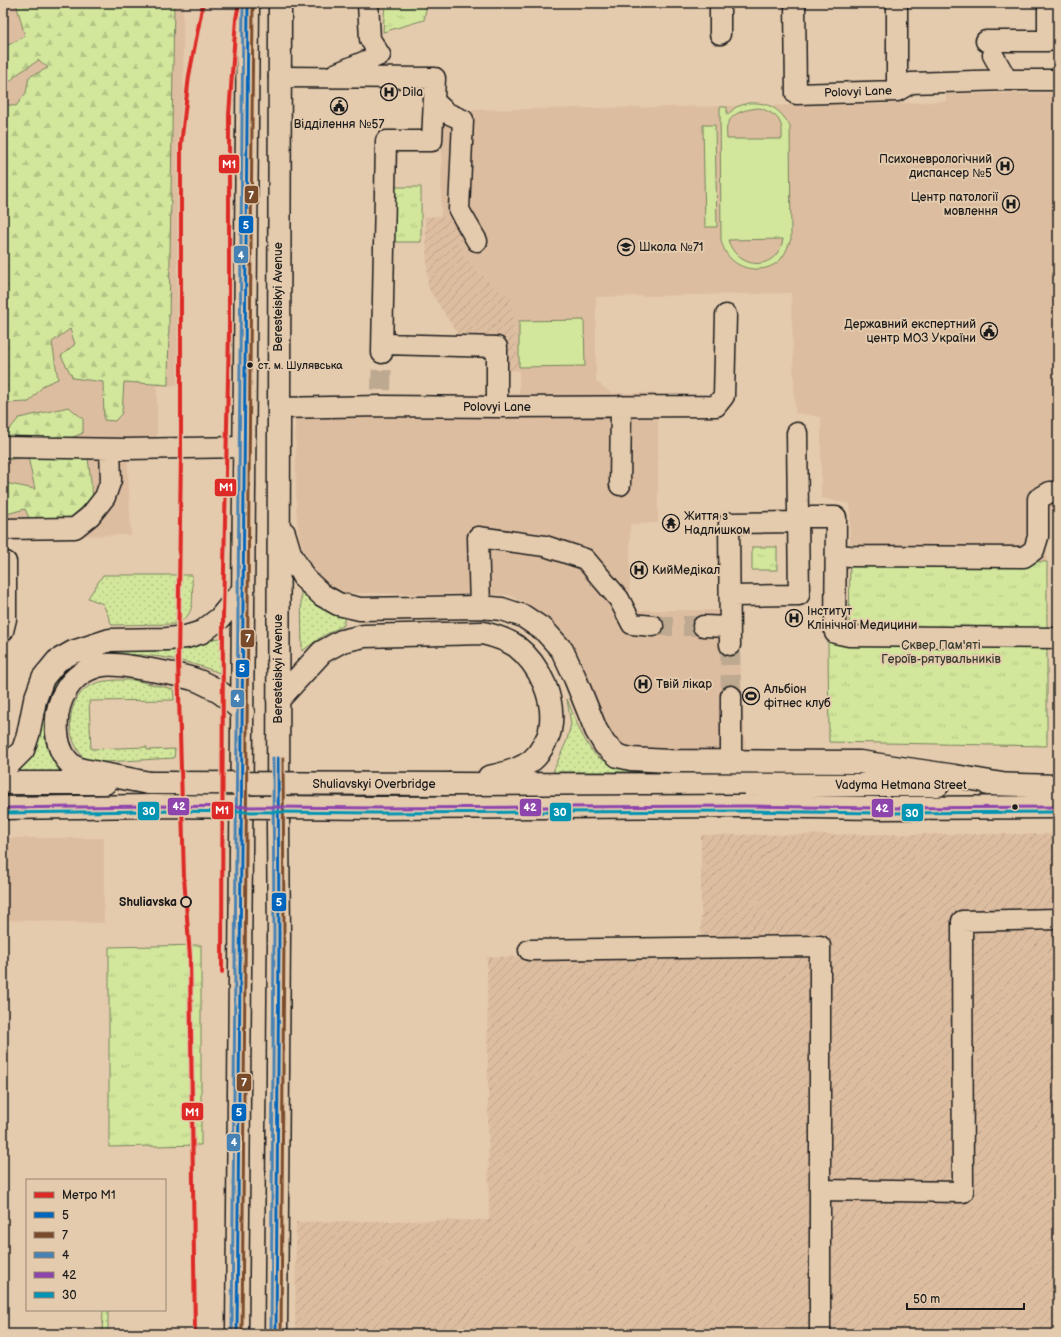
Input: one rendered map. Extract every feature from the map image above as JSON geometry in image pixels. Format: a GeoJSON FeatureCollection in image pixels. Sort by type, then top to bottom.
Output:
{"type":"FeatureCollection","features":[{"type":"Feature","properties":{"kind":"main road"},"geometry":{"type":"LineString","coordinates":[[237,1334],[248,3]]}},
{"type":"Feature","properties":{"kind":"main road","name":"Beresteiskyi Avenue"},"geometry":{"type":"LineString","coordinates":[[276,1334],[279,935],[278,408],[280,3]]}},
{"type":"Feature","properties":{"kind":"main road"},"geometry":{"type":"LineString","coordinates":[[278,512],[290,553],[304,578],[322,595],[338,604],[360,609],[480,607],[502,609],[523,616],[544,630],[562,650],[596,730],[605,745],[618,756],[639,759],[860,762],[1002,784]]}},
{"type":"Feature","properties":{"kind":"main road"},"geometry":{"type":"LineString","coordinates":[[3,765],[11,762],[22,750],[28,736],[35,700],[43,678],[57,662],[73,652],[110,640],[167,639],[186,637],[202,632],[220,618],[243,590]]}},
{"type":"Feature","properties":{"kind":"main road"},"geometry":{"type":"LineString","coordinates":[[278,700],[322,652],[342,641],[364,636],[483,633],[500,637],[516,646],[533,664],[545,687],[552,710],[550,732],[537,755],[521,767],[500,775],[451,784]]}},
{"type":"Feature","properties":{"kind":"main road"},"geometry":{"type":"LineString","coordinates":[[149,783],[77,768],[65,758],[58,743],[56,723],[59,705],[66,689],[76,678],[90,669],[104,665],[125,666],[170,673],[198,681],[215,689],[243,712]]}},
{"type":"Feature","properties":{"kind":"main road","name":"Shuliavskyi Overbridge"},"geometry":{"type":"LineString","coordinates":[[3,783],[451,784],[745,796]]}},
{"type":"Feature","properties":{"kind":"main road","name":"Vadyma Hetmana Street"},"geometry":{"type":"LineString","coordinates":[[745,796],[1002,784],[1058,786]]}},
{"type":"Feature","properties":{"kind":"main road","name":"Shuliavskyi Overbridge"},"geometry":{"type":"LineString","coordinates":[[3,808],[160,806],[393,808],[745,796]]}},
{"type":"Feature","properties":{"kind":"main road","name":"Vadyma Hetmana Street"},"geometry":{"type":"LineString","coordinates":[[745,796],[878,808],[1058,807]]}},
{"type":"Feature","properties":{"kind":"street"},"geometry":{"type":"LineString","coordinates":[[326,77],[380,55],[370,39],[368,3]]}},
{"type":"Feature","properties":{"kind":"street"},"geometry":{"type":"LineString","coordinates":[[720,3],[720,34]]}},
{"type":"Feature","properties":{"kind":"street","name":"Polovyi Lane"},"geometry":{"type":"LineString","coordinates":[[795,3],[796,94],[897,91],[911,83],[1058,80]]}},
{"type":"Feature","properties":{"kind":"street"},"geometry":{"type":"LineString","coordinates":[[897,3],[897,91]]}},
{"type":"Feature","properties":{"kind":"street"},"geometry":{"type":"LineString","coordinates":[[1007,80],[990,48],[1048,42],[1048,3]]}},
{"type":"Feature","properties":{"kind":"street"},"geometry":{"type":"LineString","coordinates":[[279,77],[435,78],[432,141],[386,141],[382,348],[497,347],[497,407]]}},
{"type":"Feature","properties":{"kind":"street"},"geometry":{"type":"LineString","coordinates":[[434,101],[447,113],[463,120],[459,210],[477,241]]}},
{"type":"Feature","properties":{"kind":"street","name":"Polovyi Lane"},"geometry":{"type":"LineString","coordinates":[[278,408],[381,398],[497,407],[716,406],[724,396],[726,315]]}},
{"type":"Feature","properties":{"kind":"street"},"geometry":{"type":"LineString","coordinates":[[620,485],[621,406]]}},
{"type":"Feature","properties":{"kind":"street"},"geometry":{"type":"LineString","coordinates":[[730,596],[799,595],[802,519],[797,433]]}},
{"type":"Feature","properties":{"kind":"street"},"geometry":{"type":"LineString","coordinates":[[3,447],[110,449],[244,447]]}},
{"type":"Feature","properties":{"kind":"street"},"geometry":{"type":"LineString","coordinates":[[3,529],[75,528],[90,516],[105,497],[111,480],[110,449]]}},
{"type":"Feature","properties":{"kind":"street"},"geometry":{"type":"LineString","coordinates":[[836,555],[1024,557],[1034,550],[1038,537],[1038,499],[1050,492],[1058,492]]}},
{"type":"Feature","properties":{"kind":"street"},"geometry":{"type":"LineString","coordinates":[[703,626],[730,636],[729,523],[836,517],[836,633],[849,636],[1058,638]]}},
{"type":"Feature","properties":{"kind":"street"},"geometry":{"type":"LineString","coordinates":[[480,607],[478,537],[545,546],[585,559],[619,599],[632,624],[653,626]]}},
{"type":"Feature","properties":{"kind":"street"},"geometry":{"type":"LineString","coordinates":[[4,626],[6,562]]}},
{"type":"Feature","properties":{"kind":"street"},"geometry":{"type":"LineString","coordinates":[[731,696],[731,761]]}},
{"type":"Feature","properties":{"kind":"street"},"geometry":{"type":"LineString","coordinates":[[820,1190],[963,1192],[962,921],[1058,919]]}},
{"type":"Feature","properties":{"kind":"street"},"geometry":{"type":"LineString","coordinates":[[529,950],[820,946],[820,1334]]}},
{"type":"Feature","properties":{"kind":"shaded area"},"geometry":{"type":"Polygon","coordinates":[[[3,3],[183,3],[184,123],[178,385],[157,386],[157,441],[127,449],[131,535],[3,537],[3,3]]]}},
{"type":"Feature","properties":{"kind":"shaded area"},"geometry":{"type":"Polygon","coordinates":[[[1058,93],[1058,502],[1047,513],[1047,562],[850,558],[850,504],[821,498],[821,417],[795,413],[791,293],[596,297],[596,381],[611,393],[658,393],[658,523],[630,524],[630,610],[737,610],[746,755],[626,750],[610,740],[599,720],[581,659],[551,619],[510,595],[349,593],[332,588],[312,568],[299,538],[296,510],[295,396],[519,394],[519,371],[511,298],[493,286],[463,254],[460,222],[441,216],[442,119],[454,110],[882,104],[946,101],[946,94],[1058,93]]]}},
{"type":"Feature","properties":{"kind":"shaded area"},"geometry":{"type":"Polygon","coordinates":[[[441,216],[460,222],[463,254],[493,286],[511,297],[519,371],[501,370],[500,342],[463,342],[428,288],[425,217],[441,216]]]}},
{"type":"Feature","properties":{"kind":"shaded area"},"geometry":{"type":"Polygon","coordinates":[[[1058,834],[1058,1334],[295,1334],[296,1222],[489,1220],[487,957],[701,954],[701,835],[1058,834]]]}},
{"type":"Feature","properties":{"kind":"shaded area"},"geometry":{"type":"Polygon","coordinates":[[[3,838],[104,838],[104,923],[3,920],[3,838]]]}},
{"type":"Feature","properties":{"kind":"green space"},"geometry":{"type":"Polygon","coordinates":[[[16,3],[174,3],[168,385],[124,382],[122,413],[115,421],[104,420],[103,382],[73,378],[61,356],[75,344],[70,329],[52,342],[58,379],[44,385],[29,402],[6,403],[3,375],[3,104],[16,106],[26,93],[29,77],[48,68],[39,60],[19,73],[9,82],[3,82],[3,48],[25,36],[16,3]]]}},
{"type":"Feature","properties":{"kind":"green space"},"geometry":{"type":"Polygon","coordinates":[[[385,3],[427,3],[424,20],[383,32],[385,3]]]}},
{"type":"Feature","properties":{"kind":"green space"},"geometry":{"type":"Polygon","coordinates":[[[748,103],[768,105],[773,107],[782,115],[790,126],[791,239],[786,252],[781,259],[776,264],[763,269],[749,268],[736,263],[723,248],[721,240],[720,107],[727,107],[727,115],[736,107],[748,103]],[[760,108],[745,110],[732,117],[727,126],[727,139],[782,139],[782,127],[778,119],[771,113],[760,108]],[[783,239],[728,240],[733,250],[740,258],[757,264],[766,262],[773,257],[779,250],[783,239]]]}},
{"type":"Feature","properties":{"kind":"green space"},"geometry":{"type":"Polygon","coordinates":[[[703,125],[715,125],[717,227],[705,227],[703,125]]]}},
{"type":"Feature","properties":{"kind":"green space"},"geometry":{"type":"Polygon","coordinates":[[[391,187],[421,187],[421,242],[391,242],[391,187]]]}},
{"type":"Feature","properties":{"kind":"green space"},"geometry":{"type":"Polygon","coordinates":[[[584,320],[585,366],[519,367],[519,321],[584,320]]]}},
{"type":"Feature","properties":{"kind":"green space"},"geometry":{"type":"Polygon","coordinates":[[[69,407],[83,419],[83,433],[61,442],[88,458],[93,498],[71,517],[31,522],[25,509],[3,515],[3,478],[5,483],[35,489],[28,457],[5,460],[3,437],[19,418],[69,407]]]}},
{"type":"Feature","properties":{"kind":"green space"},"geometry":{"type":"Polygon","coordinates":[[[752,547],[777,547],[777,570],[752,570],[752,547]]]}},
{"type":"Feature","properties":{"kind":"green space","name":"Сквер Пам'яті Героїв-рятувальників"},"geometry":{"type":"Polygon","coordinates":[[[850,558],[1047,562],[1047,746],[829,742],[828,642],[849,642],[850,558]]]}},
{"type":"Feature","properties":{"kind":"green space"},"geometry":{"type":"Polygon","coordinates":[[[103,575],[192,575],[193,597],[190,611],[182,621],[174,624],[112,625],[103,604],[88,598],[103,575]]]}},
{"type":"Feature","properties":{"kind":"green space"},"geometry":{"type":"Polygon","coordinates":[[[301,592],[323,608],[344,616],[344,625],[323,636],[302,651],[301,592]]]}},
{"type":"Feature","properties":{"kind":"green space"},"geometry":{"type":"Polygon","coordinates":[[[221,638],[220,673],[182,661],[143,655],[95,656],[73,665],[62,675],[52,688],[47,700],[44,727],[48,750],[61,773],[7,779],[27,762],[34,752],[43,699],[63,670],[77,660],[110,651],[177,651],[190,648],[212,639],[221,638]]]}},
{"type":"Feature","properties":{"kind":"green space"},"geometry":{"type":"Polygon","coordinates":[[[110,680],[133,680],[173,689],[174,700],[89,701],[91,749],[147,747],[147,750],[175,749],[174,758],[88,763],[77,749],[71,732],[70,725],[74,704],[82,692],[93,684],[110,680]]]}},
{"type":"Feature","properties":{"kind":"green space"},"geometry":{"type":"Polygon","coordinates":[[[567,699],[581,733],[591,750],[603,760],[634,767],[636,772],[553,772],[567,740],[571,724],[567,699]]]}},
{"type":"Feature","properties":{"kind":"green space"},"geometry":{"type":"Polygon","coordinates":[[[201,945],[201,1145],[109,1147],[109,947],[201,945]]]}},
{"type":"Feature","properties":{"kind":"green space"},"geometry":{"type":"Polygon","coordinates":[[[103,1311],[108,1311],[108,1334],[102,1334],[103,1311]]]}},
{"type":"Feature","properties":{"kind":"tunnel"},"geometry":{"type":"LineString","coordinates":[[381,390],[382,353]]}},
{"type":"Feature","properties":{"kind":"tunnel"},"geometry":{"type":"LineString","coordinates":[[653,626],[703,626]]}},
{"type":"Feature","properties":{"kind":"tunnel"},"geometry":{"type":"LineString","coordinates":[[730,645],[731,696]]}},
{"type":"Feature","properties":{"kind":"metro line","name":"M1"},"geometry":{"type":"LineString","coordinates":[[195,1334],[190,957],[184,877],[178,660],[181,454],[181,145],[189,76],[203,3]]}},
{"type":"Feature","properties":{"kind":"metro line","name":"M1"},"geometry":{"type":"LineString","coordinates":[[222,972],[223,617],[229,330],[229,115],[236,19],[239,3]]}},
{"type":"Feature","properties":{"kind":"transit line","name":"4"},"geometry":{"type":"LineString","coordinates":[[232,1334],[243,3]]}},
{"type":"Feature","properties":{"kind":"transit line","name":"5"},"geometry":{"type":"LineString","coordinates":[[237,1334],[248,3]]}},
{"type":"Feature","properties":{"kind":"transit line","name":"7"},"geometry":{"type":"LineString","coordinates":[[242,1334],[253,3]]}},
{"type":"Feature","properties":{"kind":"transit line","name":"4"},"geometry":{"type":"LineString","coordinates":[[271,1334],[274,935],[273,758]]}},
{"type":"Feature","properties":{"kind":"transit line","name":"5"},"geometry":{"type":"LineString","coordinates":[[276,1334],[279,935],[278,758]]}},
{"type":"Feature","properties":{"kind":"transit line","name":"7"},"geometry":{"type":"LineString","coordinates":[[281,1334],[284,935],[283,758]]}},
{"type":"Feature","properties":{"kind":"transit line","name":"42"},"geometry":{"type":"LineString","coordinates":[[3,808],[152,806],[378,808],[745,806],[879,808],[1058,807]]}},
{"type":"Feature","properties":{"kind":"transit line","name":"30"},"geometry":{"type":"LineString","coordinates":[[3,813],[152,811],[378,813],[745,811],[879,813],[1058,812]]}},
{"type":"Feature","properties":{"kind":"place","name":"Dila"},"geometry":{"type":"Point","coordinates":[389,92]}},
{"type":"Feature","properties":{"kind":"place","name":"Відділення №57"},"geometry":{"type":"Point","coordinates":[339,106]}},
{"type":"Feature","properties":{"kind":"place","name":"Психоневрологічний диспансер №5"},"geometry":{"type":"Point","coordinates":[1005,166]}},
{"type":"Feature","properties":{"kind":"place","name":"Центр патології мовлення"},"geometry":{"type":"Point","coordinates":[1011,204]}},
{"type":"Feature","properties":{"kind":"place","name":"Школа №71"},"geometry":{"type":"Point","coordinates":[626,247]}},
{"type":"Feature","properties":{"kind":"place","name":"Державний експертний центр МОЗ України"},"geometry":{"type":"Point","coordinates":[989,331]}},
{"type":"Feature","properties":{"kind":"place","name":"ст. м. Шулявська"},"geometry":{"type":"Point","coordinates":[250,365]}},
{"type":"Feature","properties":{"kind":"place","name":"Життя з Надлишком"},"geometry":{"type":"Point","coordinates":[671,523]}},
{"type":"Feature","properties":{"kind":"place","name":"КийМедікал"},"geometry":{"type":"Point","coordinates":[639,570]}},
{"type":"Feature","properties":{"kind":"place","name":"Інститут Клінічної Медицини"},"geometry":{"type":"Point","coordinates":[794,618]}},
{"type":"Feature","properties":{"kind":"place","name":"Твій лікар"},"geometry":{"type":"Point","coordinates":[643,684]}},
{"type":"Feature","properties":{"kind":"place","name":"Альбіон фітнес клуб"},"geometry":{"type":"Point","coordinates":[751,696]}},
{"type":"Feature","properties":{"kind":"place","name":"Shuliavska"},"geometry":{"type":"Point","coordinates":[186,902]}}]}
